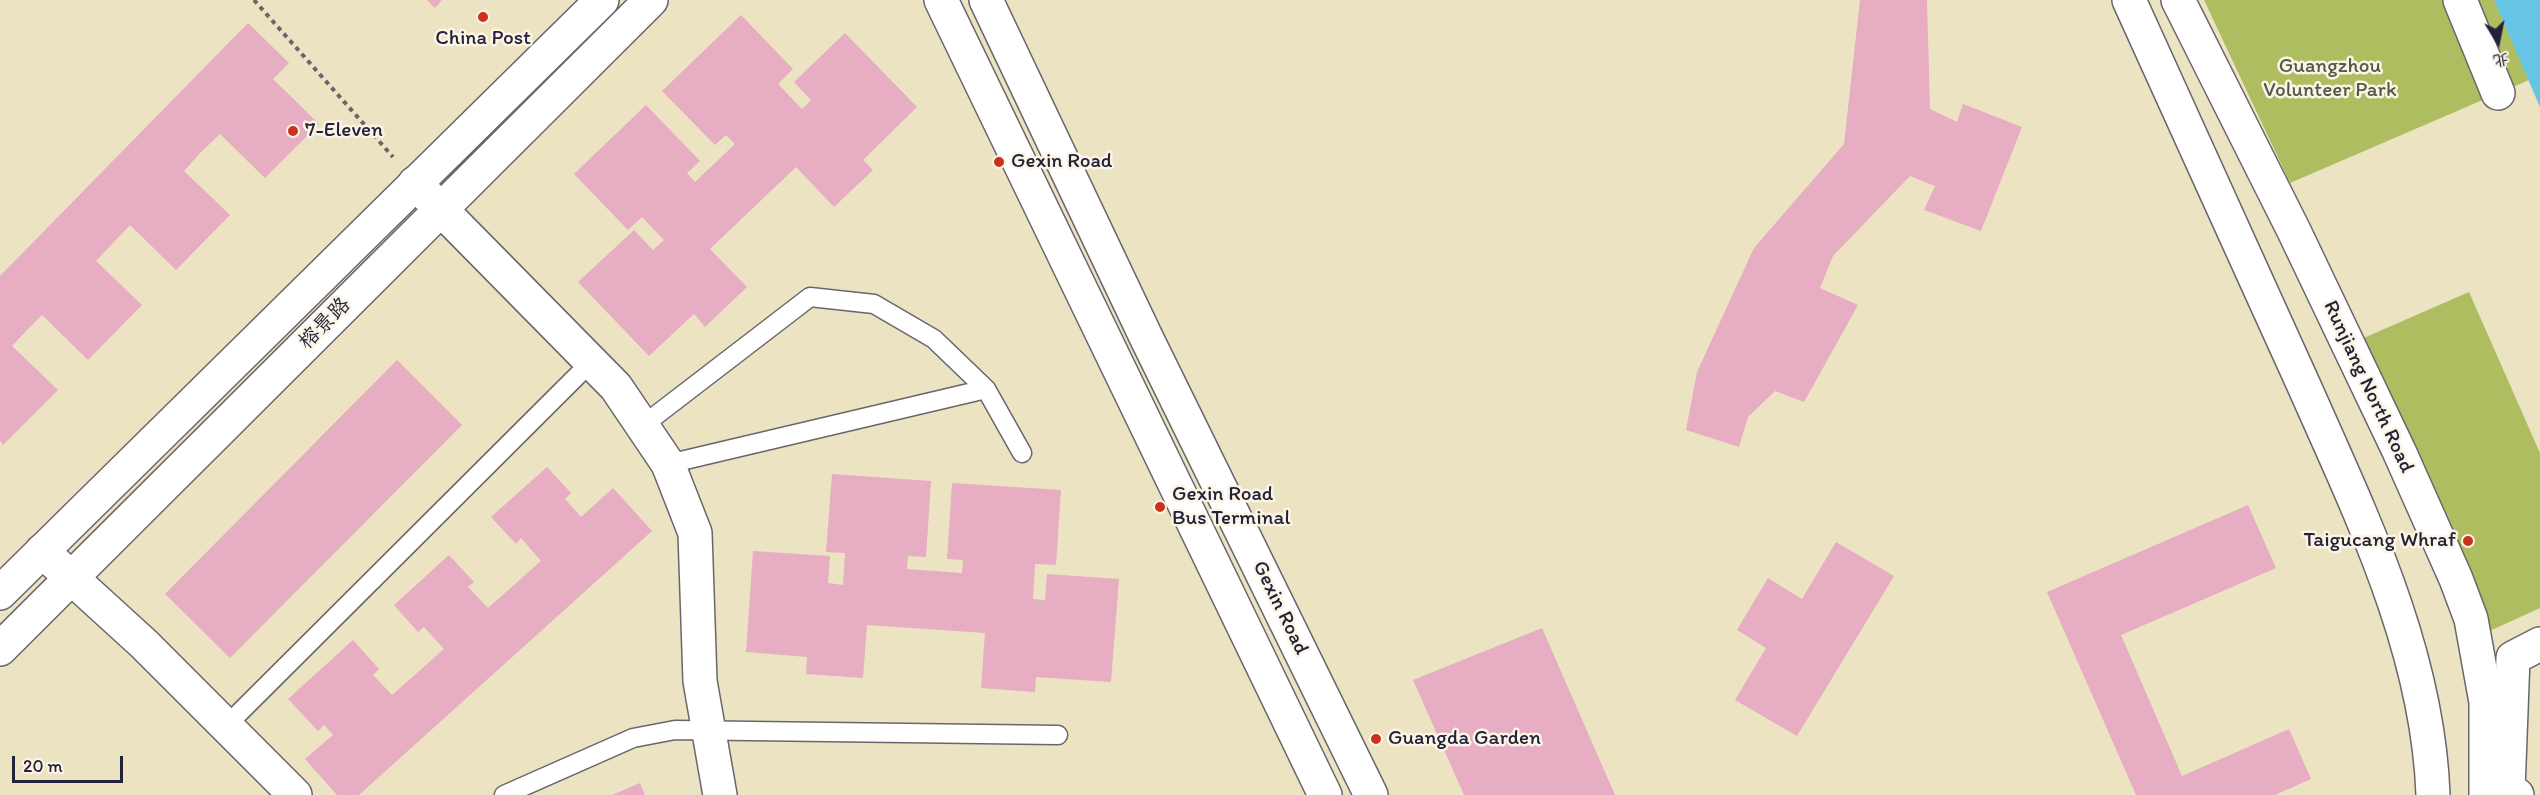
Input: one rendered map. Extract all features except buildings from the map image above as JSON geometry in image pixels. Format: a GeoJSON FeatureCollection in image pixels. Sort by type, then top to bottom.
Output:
{"type":"FeatureCollection","features":[{"type":"Feature","properties":{"kind":"street","name":"榕景路"},"geometry":{"type":"LineString","coordinates":[[0,593],[602,0]]}},
{"type":"Feature","properties":{"kind":"street","name":"榕景路"},"geometry":{"type":"LineString","coordinates":[[0,649],[651,0]]}},
{"type":"Feature","properties":{"kind":"street","name":"Gexin Road"},"geometry":{"type":"LineString","coordinates":[[941,0],[1325,795]]}},
{"type":"Feature","properties":{"kind":"street","name":"Gexin Road"},"geometry":{"type":"LineString","coordinates":[[986,0],[1141,327],[1371,795]]}},
{"type":"Feature","properties":{"kind":"street"},"geometry":{"type":"LineString","coordinates":[[2129,0],[2310,400],[2390,591],[2420,686],[2427,729],[2433,795]]}},
{"type":"Feature","properties":{"kind":"street","name":"Runjiang North Road"},"geometry":{"type":"LineString","coordinates":[[2178,0],[2294,231],[2418,493],[2456,579],[2471,619],[2486,702],[2486,795]]}},
{"type":"Feature","properties":{"kind":"street"},"geometry":{"type":"LineString","coordinates":[[2460,0],[2499,93]]}},
{"type":"Feature","properties":{"kind":"street"},"geometry":{"type":"LineString","coordinates":[[415,183],[616,387],[668,464],[695,533],[700,681],[720,795]]}},
{"type":"Feature","properties":{"kind":"street"},"geometry":{"type":"LineString","coordinates":[[42,551],[144,644],[295,795]]}},
{"type":"Feature","properties":{"kind":"street"},"geometry":{"type":"LineString","coordinates":[[2517,795],[2508,790],[2513,658],[2540,644]]}},
{"type":"Feature","properties":{"kind":"lane"},"geometry":{"type":"LineString","coordinates":[[642,426],[810,297],[874,304],[934,339],[986,389],[1022,453]]}},
{"type":"Feature","properties":{"kind":"lane"},"geometry":{"type":"LineString","coordinates":[[226,726],[591,362]]}},
{"type":"Feature","properties":{"kind":"lane"},"geometry":{"type":"LineString","coordinates":[[668,464],[986,389]]}},
{"type":"Feature","properties":{"kind":"lane"},"geometry":{"type":"LineString","coordinates":[[504,795],[633,738],[675,730],[1058,735]]}},
{"type":"Feature","properties":{"kind":"path"},"geometry":{"type":"LineString","coordinates":[[254,0],[415,183]]}},
{"type":"Feature","properties":{"kind":"green space","name":"Guangzhou Volunteer Park"},"geometry":{"type":"Polygon","coordinates":[[[2204,0],[2494,0],[2529,80],[2290,183],[2204,0]]]}},
{"type":"Feature","properties":{"kind":"green space"},"geometry":{"type":"Polygon","coordinates":[[[2469,292],[2540,453],[2540,608],[2483,634],[2359,340],[2469,292]]]}},
{"type":"Feature","properties":{"kind":"water"},"geometry":{"type":"Polygon","coordinates":[[[2494,0],[2540,0],[2540,107],[2494,0]]]}},
{"type":"Feature","properties":{"kind":"place","name":"China Post"},"geometry":{"type":"Point","coordinates":[483,17]}},
{"type":"Feature","properties":{"kind":"place","name":"7-Eleven"},"geometry":{"type":"Point","coordinates":[293,131]}},
{"type":"Feature","properties":{"kind":"place","name":"Gexin Road"},"geometry":{"type":"Point","coordinates":[999,162]}},
{"type":"Feature","properties":{"kind":"place","name":"Gexin Road Bus Terminal"},"geometry":{"type":"Point","coordinates":[1160,507]}},
{"type":"Feature","properties":{"kind":"place","name":"Taigucang Whraf"},"geometry":{"type":"Point","coordinates":[2468,541]}},
{"type":"Feature","properties":{"kind":"place","name":"Guangda Garden"},"geometry":{"type":"Point","coordinates":[1376,739]}}]}
